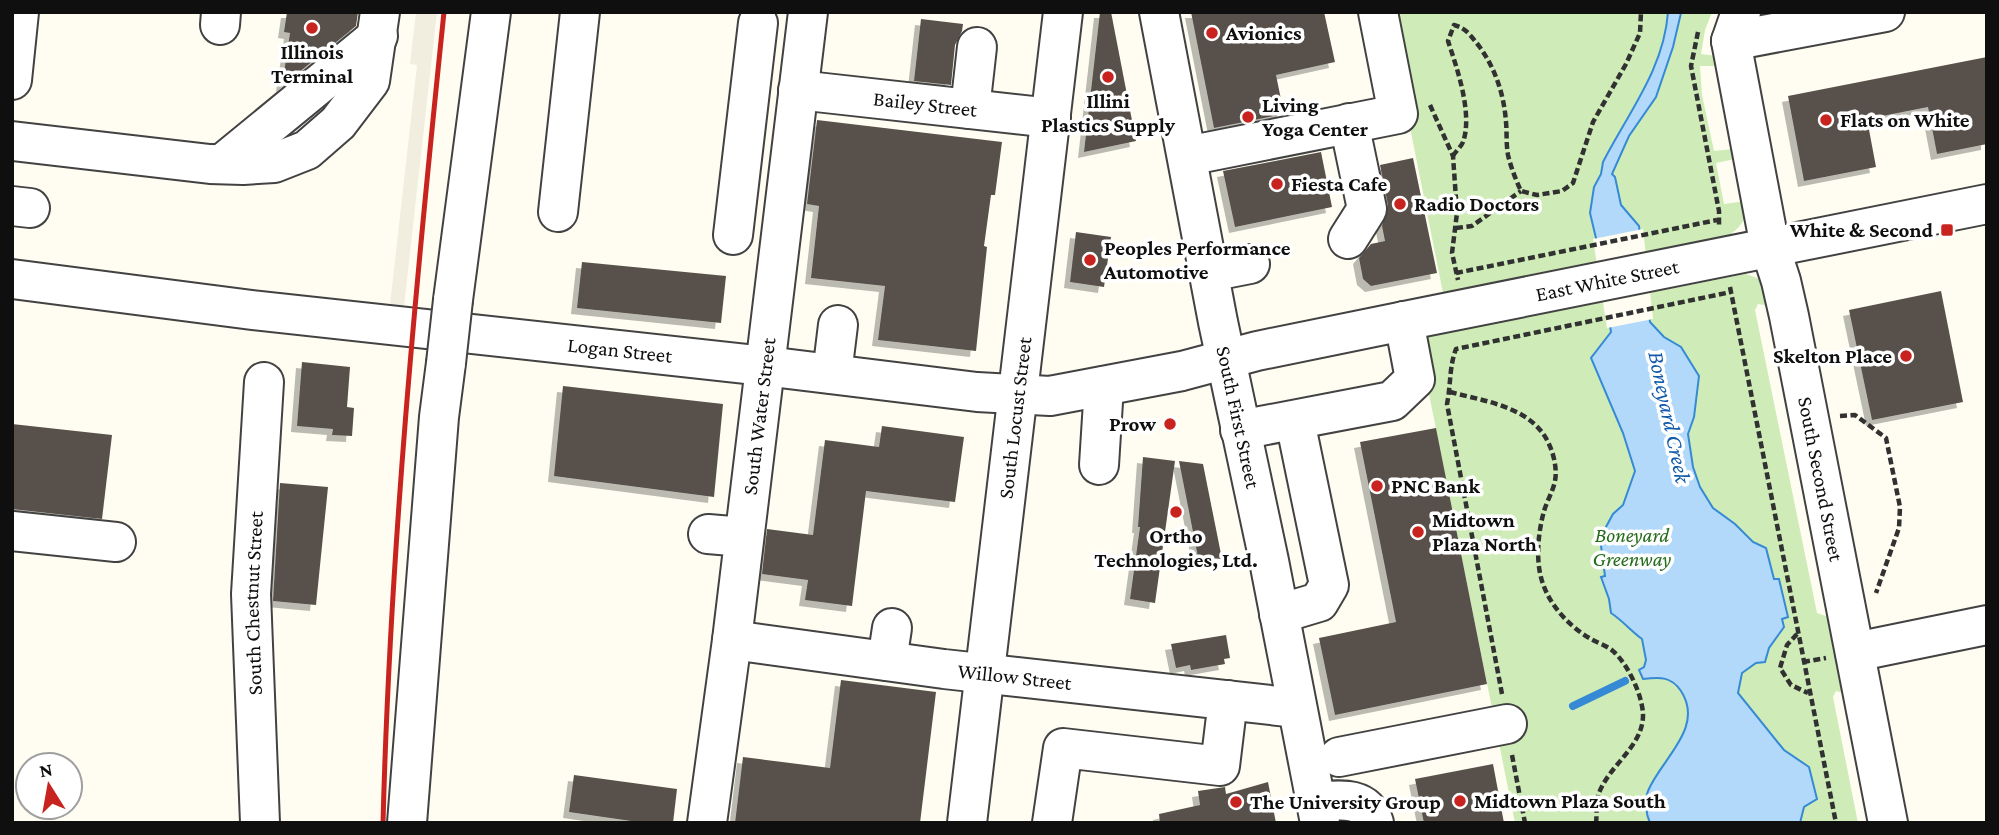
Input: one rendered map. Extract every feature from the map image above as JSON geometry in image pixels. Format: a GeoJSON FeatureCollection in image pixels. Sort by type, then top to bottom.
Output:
{"type":"FeatureCollection","features":[{"type":"Feature","properties":{"kind":"street"},"geometry":{"type":"LineString","coordinates":[[13,71],[19,12]]}},
{"type":"Feature","properties":{"kind":"street"},"geometry":{"type":"LineString","coordinates":[[407,823],[434,471],[453,300],[491,12]]}},
{"type":"Feature","properties":{"kind":"street"},"geometry":{"type":"LineString","coordinates":[[558,212],[580,12]]}},
{"type":"Feature","properties":{"kind":"street","name":"South Water Street"},"geometry":{"type":"LineString","coordinates":[[707,823],[732,640],[726,536],[765,366],[808,12]]}},
{"type":"Feature","properties":{"kind":"street","name":"South Locust Street"},"geometry":{"type":"LineString","coordinates":[[967,823],[1063,12]]}},
{"type":"Feature","properties":{"kind":"street","name":"South First Street"},"geometry":{"type":"LineString","coordinates":[[1159,12],[1318,813]]}},
{"type":"Feature","properties":{"kind":"street"},"geometry":{"type":"LineString","coordinates":[[1187,156],[1398,114],[1378,12]]}},
{"type":"Feature","properties":{"kind":"street"},"geometry":{"type":"LineString","coordinates":[[1724,28],[1885,12]]}},
{"type":"Feature","properties":{"kind":"street"},"geometry":{"type":"LineString","coordinates":[[733,235],[758,23]]}},
{"type":"Feature","properties":{"kind":"street"},"geometry":{"type":"LineString","coordinates":[[12,141],[222,164],[379,24]]}},
{"type":"Feature","properties":{"kind":"street","name":"South Second Street"},"geometry":{"type":"LineString","coordinates":[[1724,28],[1770,247],[1789,316],[1888,823]]}},
{"type":"Feature","properties":{"kind":"street"},"geometry":{"type":"LineString","coordinates":[[970,109],[977,47]]}},
{"type":"Feature","properties":{"kind":"street","name":"Bailey Street"},"geometry":{"type":"LineString","coordinates":[[798,90],[881,85],[970,109],[1051,118]]}},
{"type":"Feature","properties":{"kind":"street"},"geometry":{"type":"LineString","coordinates":[[1348,239],[1367,209],[1349,123]]}},
{"type":"Feature","properties":{"kind":"street","name":"East White Street"},"geometry":{"type":"LineString","coordinates":[[1226,360],[1257,351],[1404,321],[1526,315],[1696,281],[1770,247],[1987,204]]}},
{"type":"Feature","properties":{"kind":"street"},"geometry":{"type":"LineString","coordinates":[[1209,272],[1250,264]]}},
{"type":"Feature","properties":{"kind":"street","name":"Logan Street"},"geometry":{"type":"LineString","coordinates":[[12,279],[252,310],[1019,395],[1050,396],[1226,360]]}},
{"type":"Feature","properties":{"kind":"street"},"geometry":{"type":"LineString","coordinates":[[1240,430],[1392,401],[1415,379],[1404,321]]}},
{"type":"Feature","properties":{"kind":"street"},"geometry":{"type":"LineString","coordinates":[[832,374],[838,325]]}},
{"type":"Feature","properties":{"kind":"street","name":"South Chestnut Street"},"geometry":{"type":"LineString","coordinates":[[260,823],[251,594],[264,382]]}},
{"type":"Feature","properties":{"kind":"street"},"geometry":{"type":"LineString","coordinates":[[1099,464],[1104,386]]}},
{"type":"Feature","properties":{"kind":"street"},"geometry":{"type":"LineString","coordinates":[[1279,614],[1319,602],[1329,585],[1294,421]]}},
{"type":"Feature","properties":{"kind":"street"},"geometry":{"type":"LineString","coordinates":[[12,531],[116,542]]}},
{"type":"Feature","properties":{"kind":"street"},"geometry":{"type":"LineString","coordinates":[[1855,652],[1987,625]]}},
{"type":"Feature","properties":{"kind":"street","name":"Willow Street"},"geometry":{"type":"LineString","coordinates":[[732,640],[890,645],[984,673],[1297,708]]}},
{"type":"Feature","properties":{"kind":"street"},"geometry":{"type":"LineString","coordinates":[[1052,823],[1063,748],[1220,766],[1228,700]]}},
{"type":"Feature","properties":{"kind":"street"},"geometry":{"type":"LineString","coordinates":[[1339,757],[1507,724]]}},
{"type":"Feature","properties":{"kind":"street"},"geometry":{"type":"LineString","coordinates":[[1318,813],[1338,800],[1360,803],[1367,808],[1374,823]]}},
{"type":"Feature","properties":{"kind":"path"},"geometry":{"type":"LineString","coordinates":[[1455,228],[1472,226],[1521,191],[1537,195],[1562,191],[1573,183],[1593,122],[1640,33],[1641,12]]}},
{"type":"Feature","properties":{"kind":"path"},"geometry":{"type":"LineString","coordinates":[[1452,156],[1463,142],[1465,103],[1448,41],[1454,25],[1463,28],[1472,37],[1497,77],[1504,110],[1507,152],[1521,191]]}},
{"type":"Feature","properties":{"kind":"path"},"geometry":{"type":"LineString","coordinates":[[1720,235],[1717,220],[1719,211],[1691,66],[1724,28]]}},
{"type":"Feature","properties":{"kind":"path"},"geometry":{"type":"LineString","coordinates":[[1427,99],[1452,156],[1457,214],[1452,253],[1457,273],[1717,220]]}},
{"type":"Feature","properties":{"kind":"path"},"geometry":{"type":"LineString","coordinates":[[1525,823],[1502,687],[1447,404],[1450,365],[1456,349],[1526,315],[1696,281],[1731,292],[1836,823]]}},
{"type":"Feature","properties":{"kind":"path"},"geometry":{"type":"LineString","coordinates":[[1450,392],[1524,416],[1540,429],[1548,441],[1554,459],[1555,480],[1544,511],[1540,537],[1538,566],[1544,586],[1572,626],[1613,651],[1625,666],[1637,690],[1643,714],[1638,738],[1614,767],[1598,796],[1596,823]]}},
{"type":"Feature","properties":{"kind":"path"},"geometry":{"type":"LineString","coordinates":[[1845,415],[1855,415],[1886,438],[1900,507],[1899,528],[1873,601]]}},
{"type":"Feature","properties":{"kind":"path"},"geometry":{"type":"LineString","coordinates":[[1797,634],[1787,645],[1780,668],[1791,685],[1809,693]]}},
{"type":"Feature","properties":{"kind":"green space"},"geometry":{"type":"Polygon","coordinates":[[[1387,12],[1712,12],[1705,30],[1701,54],[1717,56],[1717,66],[1700,66],[1702,95],[1714,151],[1733,149],[1735,159],[1716,163],[1724,204],[1746,201],[1743,222],[1727,236],[1443,293],[1387,12]]]}},
{"type":"Feature","properties":{"kind":"green space","name":"Boneyard Greenway"},"geometry":{"type":"Polygon","coordinates":[[[1746,274],[1765,281],[1770,306],[1758,304],[1755,310],[1817,613],[1832,618],[1847,694],[1836,691],[1833,697],[1858,823],[1515,823],[1422,359],[1425,337],[1746,274]]]}},
{"type":"Feature","properties":{"kind":"shaded area"},"geometry":{"type":"Polygon","coordinates":[[[416,12],[437,12],[400,342],[389,314],[417,65],[410,64],[416,12]]]}},
{"type":"Feature","properties":{"kind":"water","name":"Boneyard Creek"},"geometry":{"type":"Polygon","coordinates":[[[1668,12],[1681,13],[1656,97],[1629,136],[1612,174],[1621,205],[1639,226],[1650,322],[1664,337],[1681,347],[1699,376],[1694,417],[1688,434],[1693,467],[1700,487],[1713,508],[1753,542],[1766,548],[1774,579],[1779,579],[1788,617],[1782,619],[1784,627],[1769,648],[1765,662],[1756,663],[1742,673],[1738,693],[1784,750],[1809,767],[1817,799],[1804,807],[1800,823],[1650,823],[1646,807],[1647,795],[1685,730],[1687,705],[1681,691],[1669,680],[1643,679],[1639,670],[1644,667],[1646,660],[1642,639],[1611,613],[1601,577],[1605,576],[1600,538],[1613,514],[1623,505],[1635,471],[1623,433],[1591,358],[1611,332],[1600,255],[1590,213],[1594,187],[1601,174],[1603,162],[1660,53],[1668,12]]]}},
{"type":"Feature","properties":{"kind":"pier"},"geometry":{"type":"Polygon","coordinates":[[[1643,229],[1653,319],[1607,328],[1593,239],[1643,229]]]}},
{"type":"Feature","properties":{"kind":"building"},"geometry":{"type":"Polygon","coordinates":[[[287,12],[358,12],[356,26],[282,86],[290,33],[284,32],[287,12]]]}},
{"type":"Feature","properties":{"kind":"building","name":"Illini Plastics Supply"},"geometry":{"type":"Polygon","coordinates":[[[1100,12],[1111,12],[1136,141],[1084,152],[1100,12]]]}},
{"type":"Feature","properties":{"kind":"building"},"geometry":{"type":"Polygon","coordinates":[[[1191,12],[1324,12],[1335,62],[1276,75],[1284,114],[1214,128],[1191,12]]]}},
{"type":"Feature","properties":{"kind":"building"},"geometry":{"type":"Polygon","coordinates":[[[921,19],[963,24],[955,45],[951,85],[914,81],[921,19]]]}},
{"type":"Feature","properties":{"kind":"building","name":"Flats on White"},"geometry":{"type":"Polygon","coordinates":[[[1987,57],[1987,144],[1937,154],[1928,107],[1867,119],[1876,167],[1804,181],[1788,96],[1987,57]]]}},
{"type":"Feature","properties":{"kind":"building"},"geometry":{"type":"Polygon","coordinates":[[[817,120],[1002,142],[995,195],[991,195],[984,246],[987,247],[976,351],[878,340],[885,286],[811,278],[819,206],[807,204],[817,120]]]}},
{"type":"Feature","properties":{"kind":"building","name":"Fiesta Cafe"},"geometry":{"type":"Polygon","coordinates":[[[1321,152],[1332,207],[1235,227],[1223,171],[1321,152]]]}},
{"type":"Feature","properties":{"kind":"building","name":"Radio Doctors"},"geometry":{"type":"Polygon","coordinates":[[[1413,158],[1437,273],[1371,286],[1363,279],[1359,258],[1371,244],[1385,241],[1382,226],[1388,205],[1380,165],[1413,158]]]}},
{"type":"Feature","properties":{"kind":"building","name":"Peoples Performance Automotive"},"geometry":{"type":"Polygon","coordinates":[[[1076,232],[1111,237],[1104,287],[1070,282],[1076,232]]]}},
{"type":"Feature","properties":{"kind":"building"},"geometry":{"type":"Polygon","coordinates":[[[582,262],[726,276],[721,323],[577,308],[582,262]]]}},
{"type":"Feature","properties":{"kind":"building","name":"Skelton Place"},"geometry":{"type":"Polygon","coordinates":[[[1941,291],[1963,402],[1872,420],[1849,310],[1941,291]]]}},
{"type":"Feature","properties":{"kind":"building"},"geometry":{"type":"Polygon","coordinates":[[[302,362],[350,367],[347,407],[354,408],[352,436],[332,435],[333,429],[297,426],[302,362]]]}},
{"type":"Feature","properties":{"kind":"building"},"geometry":{"type":"Polygon","coordinates":[[[563,386],[723,404],[714,497],[554,476],[563,386]]]}},
{"type":"Feature","properties":{"kind":"building"},"geometry":{"type":"Polygon","coordinates":[[[12,424],[112,435],[102,519],[12,509],[12,424]]]}},
{"type":"Feature","properties":{"kind":"building"},"geometry":{"type":"Polygon","coordinates":[[[882,426],[964,437],[955,502],[866,491],[852,606],[805,600],[808,580],[762,574],[767,529],[813,535],[825,440],[879,447],[882,426]]]}},
{"type":"Feature","properties":{"kind":"building","name":"Midtown Plaza North"},"geometry":{"type":"Polygon","coordinates":[[[1436,428],[1487,684],[1335,715],[1319,638],[1396,622],[1360,442],[1436,428]]]}},
{"type":"Feature","properties":{"kind":"building"},"geometry":{"type":"Polygon","coordinates":[[[1143,457],[1175,461],[1155,603],[1130,599],[1140,527],[1143,457]]]}},
{"type":"Feature","properties":{"kind":"building"},"geometry":{"type":"Polygon","coordinates":[[[1179,461],[1203,464],[1222,559],[1198,557],[1179,461]]]}},
{"type":"Feature","properties":{"kind":"building"},"geometry":{"type":"Polygon","coordinates":[[[280,483],[328,487],[316,605],[273,601],[280,483]]]}},
{"type":"Feature","properties":{"kind":"building"},"geometry":{"type":"Polygon","coordinates":[[[1226,635],[1230,658],[1224,659],[1225,664],[1191,670],[1190,665],[1176,668],[1171,644],[1226,635]]]}},
{"type":"Feature","properties":{"kind":"building"},"geometry":{"type":"Polygon","coordinates":[[[841,680],[936,692],[920,823],[735,823],[743,757],[830,768],[841,680]]]}},
{"type":"Feature","properties":{"kind":"building","name":"Midtown Plaza South"},"geometry":{"type":"Polygon","coordinates":[[[1493,764],[1504,823],[1424,823],[1415,779],[1493,764]]]}},
{"type":"Feature","properties":{"kind":"building"},"geometry":{"type":"Polygon","coordinates":[[[574,775],[677,789],[673,823],[645,823],[569,812],[574,775]]]}},
{"type":"Feature","properties":{"kind":"building","name":"The University Group"},"geometry":{"type":"Polygon","coordinates":[[[1268,782],[1276,823],[1160,823],[1159,814],[1200,805],[1198,791],[1225,787],[1226,794],[1268,782]]]}},
{"type":"Feature","properties":{"kind":"waterway"},"geometry":{"type":"LineString","coordinates":[[1573,706],[1625,681]]}},
{"type":"Feature","properties":{"kind":"railway"},"geometry":{"type":"LineString","coordinates":[[383,823],[398,518],[414,316],[444,12]]}},
{"type":"Feature","properties":{"kind":"place","name":"Illinois Terminal"},"geometry":{"type":"Point","coordinates":[312,28]}},
{"type":"Feature","properties":{"kind":"place","name":"Avionics"},"geometry":{"type":"Point","coordinates":[1212,33]}},
{"type":"Feature","properties":{"kind":"place","name":"Illini Plastics Supply"},"geometry":{"type":"Point","coordinates":[1108,77]}},
{"type":"Feature","properties":{"kind":"place","name":"Living Yoga Center"},"geometry":{"type":"Point","coordinates":[1248,117]}},
{"type":"Feature","properties":{"kind":"place","name":"Flats on White"},"geometry":{"type":"Point","coordinates":[1826,120]}},
{"type":"Feature","properties":{"kind":"place","name":"Fiesta Cafe"},"geometry":{"type":"Point","coordinates":[1277,184]}},
{"type":"Feature","properties":{"kind":"place","name":"Radio Doctors"},"geometry":{"type":"Point","coordinates":[1400,204]}},
{"type":"Feature","properties":{"kind":"place","name":"White & Second"},"geometry":{"type":"Point","coordinates":[1947,230]}},
{"type":"Feature","properties":{"kind":"place","name":"Peoples Performance Automotive"},"geometry":{"type":"Point","coordinates":[1090,260]}},
{"type":"Feature","properties":{"kind":"place","name":"Skelton Place"},"geometry":{"type":"Point","coordinates":[1906,356]}},
{"type":"Feature","properties":{"kind":"place","name":"Prow"},"geometry":{"type":"Point","coordinates":[1170,424]}},
{"type":"Feature","properties":{"kind":"place","name":"PNC Bank"},"geometry":{"type":"Point","coordinates":[1377,486]}},
{"type":"Feature","properties":{"kind":"place","name":"Ortho Technologies, Ltd."},"geometry":{"type":"Point","coordinates":[1176,512]}},
{"type":"Feature","properties":{"kind":"place","name":"Midtown Plaza North"},"geometry":{"type":"Point","coordinates":[1418,532]}},
{"type":"Feature","properties":{"kind":"place","name":"Midtown Plaza South"},"geometry":{"type":"Point","coordinates":[1460,801]}},
{"type":"Feature","properties":{"kind":"place","name":"The University Group"},"geometry":{"type":"Point","coordinates":[1236,802]}}]}
